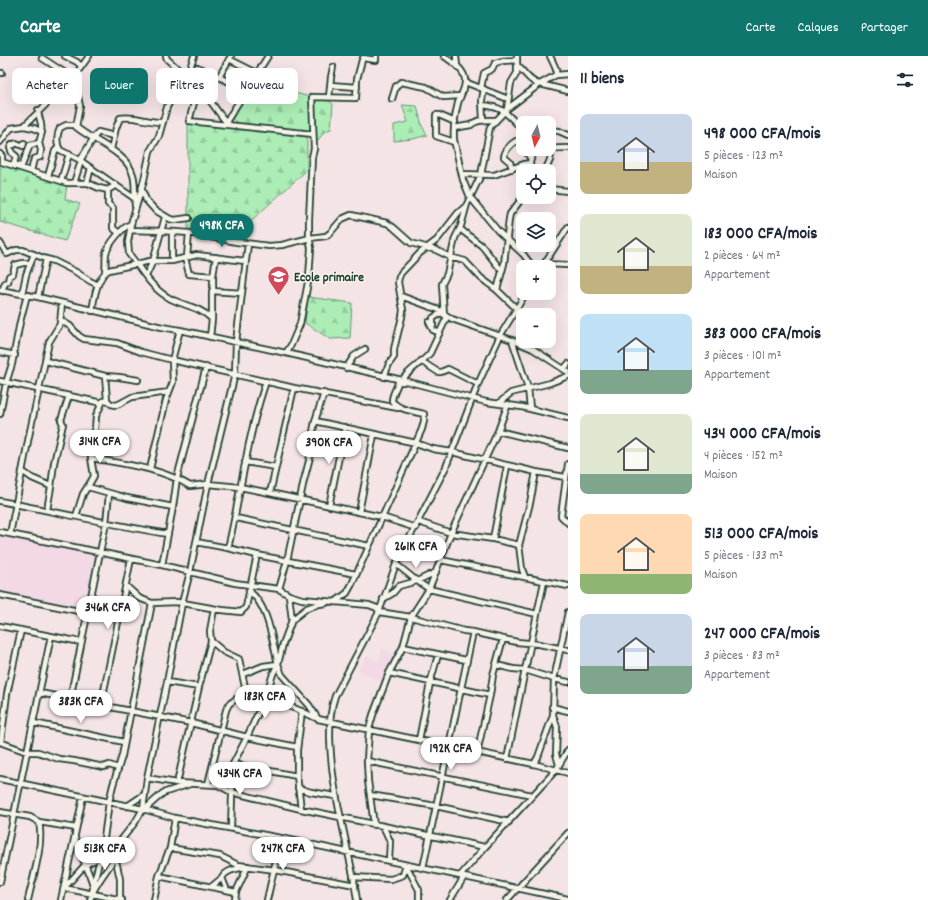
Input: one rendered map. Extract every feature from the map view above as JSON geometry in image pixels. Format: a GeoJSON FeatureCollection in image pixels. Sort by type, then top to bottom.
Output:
{"type":"FeatureCollection","features":[{"type":"Feature","properties":{"kind":"street"},"geometry":{"type":"LineString","coordinates":[[65,56],[77,62],[81,66],[88,56]]}},
{"type":"Feature","properties":{"kind":"street"},"geometry":{"type":"LineString","coordinates":[[166,56],[177,68]]}},
{"type":"Feature","properties":{"kind":"street"},"geometry":{"type":"LineString","coordinates":[[190,68],[194,56]]}},
{"type":"Feature","properties":{"kind":"street"},"geometry":{"type":"LineString","coordinates":[[261,68],[268,56]]}},
{"type":"Feature","properties":{"kind":"street"},"geometry":{"type":"LineString","coordinates":[[286,353],[296,335],[301,319],[311,254],[309,219],[312,157],[314,149],[312,97],[356,98],[356,87],[362,59],[375,60],[376,56]]}},
{"type":"Feature","properties":{"kind":"street"},"geometry":{"type":"LineString","coordinates":[[444,56],[457,66],[463,74],[465,82],[460,96],[455,122],[454,142],[462,174],[470,197],[498,231],[528,260]]}},
{"type":"Feature","properties":{"kind":"street"},"geometry":{"type":"LineString","coordinates":[[456,56],[457,66]]}},
{"type":"Feature","properties":{"kind":"street"},"geometry":{"type":"LineString","coordinates":[[550,56],[556,69],[556,75]]}},
{"type":"Feature","properties":{"kind":"street"},"geometry":{"type":"LineString","coordinates":[[42,58],[59,68]]}},
{"type":"Feature","properties":{"kind":"street"},"geometry":{"type":"LineString","coordinates":[[226,80],[219,77],[230,58],[247,68]]}},
{"type":"Feature","properties":{"kind":"street"},"geometry":{"type":"LineString","coordinates":[[483,120],[482,89],[484,73],[492,69],[495,63],[517,58],[517,73],[511,83],[506,110]]}},
{"type":"Feature","properties":{"kind":"street"},"geometry":{"type":"LineString","coordinates":[[518,66],[535,83],[568,92]]}},
{"type":"Feature","properties":{"kind":"street"},"geometry":{"type":"LineString","coordinates":[[329,97],[334,67]]}},
{"type":"Feature","properties":{"kind":"street"},"geometry":{"type":"LineString","coordinates":[[402,380],[408,372],[430,353],[440,333],[444,315],[442,289],[455,238],[460,229],[470,197],[481,174],[490,127],[506,110],[540,84],[556,75],[568,74]]}},
{"type":"Feature","properties":{"kind":"street"},"geometry":{"type":"LineString","coordinates":[[392,99],[396,86],[400,82],[426,87],[443,97],[460,96]]}},
{"type":"Feature","properties":{"kind":"street"},"geometry":{"type":"LineString","coordinates":[[465,82],[508,99]]}},
{"type":"Feature","properties":{"kind":"street"},"geometry":{"type":"LineString","coordinates":[[330,85],[356,87]]}},
{"type":"Feature","properties":{"kind":"street"},"geometry":{"type":"LineString","coordinates":[[24,126],[45,104]]}},
{"type":"Feature","properties":{"kind":"street"},"geometry":{"type":"LineString","coordinates":[[76,126],[80,104]]}},
{"type":"Feature","properties":{"kind":"street"},"geometry":{"type":"LineString","coordinates":[[169,104],[157,142],[150,151],[142,190],[131,224],[128,252],[152,285],[164,295],[201,310],[212,319]]}},
{"type":"Feature","properties":{"kind":"street"},"geometry":{"type":"LineString","coordinates":[[194,104],[189,121],[228,123],[313,134]]}},
{"type":"Feature","properties":{"kind":"street"},"geometry":{"type":"LineString","coordinates":[[212,104],[217,112],[228,123]]}},
{"type":"Feature","properties":{"kind":"street"},"geometry":{"type":"LineString","coordinates":[[228,123],[239,104]]}},
{"type":"Feature","properties":{"kind":"street"},"geometry":{"type":"LineString","coordinates":[[482,105],[506,110],[516,124]]}},
{"type":"Feature","properties":{"kind":"street"},"geometry":{"type":"LineString","coordinates":[[31,171],[34,159],[40,157],[41,150],[39,143],[42,124],[38,115],[38,110]]}},
{"type":"Feature","properties":{"kind":"street"},"geometry":{"type":"LineString","coordinates":[[454,142],[436,136],[436,116],[439,115],[455,122]]}},
{"type":"Feature","properties":{"kind":"street"},"geometry":{"type":"LineString","coordinates":[[111,150],[120,118],[132,116],[147,121],[163,122]]}},
{"type":"Feature","properties":{"kind":"street"},"geometry":{"type":"LineString","coordinates":[[454,128],[470,125],[483,120],[496,120]]}},
{"type":"Feature","properties":{"kind":"street"},"geometry":{"type":"LineString","coordinates":[[48,176],[55,151],[58,148],[58,135],[60,128],[66,125],[76,126],[126,162],[133,175],[136,209]]}},
{"type":"Feature","properties":{"kind":"street"},"geometry":{"type":"LineString","coordinates":[[0,142],[12,127],[24,126],[41,131]]}},
{"type":"Feature","properties":{"kind":"street"},"geometry":{"type":"LineString","coordinates":[[556,131],[568,135]]}},
{"type":"Feature","properties":{"kind":"street"},"geometry":{"type":"LineString","coordinates":[[74,183],[80,161],[98,132],[114,136]]}},
{"type":"Feature","properties":{"kind":"street"},"geometry":{"type":"LineString","coordinates":[[6,134],[6,140],[10,144],[12,154],[16,156],[14,164],[22,168]]}},
{"type":"Feature","properties":{"kind":"street"},"geometry":{"type":"LineString","coordinates":[[512,169],[510,162],[504,157],[504,154],[516,141]]}},
{"type":"Feature","properties":{"kind":"street"},"geometry":{"type":"LineString","coordinates":[[10,148],[12,144],[14,145],[16,143],[23,146],[24,143]]}},
{"type":"Feature","properties":{"kind":"street"},"geometry":{"type":"LineString","coordinates":[[22,168],[30,145],[39,143]]}},
{"type":"Feature","properties":{"kind":"street"},"geometry":{"type":"LineString","coordinates":[[58,148],[70,154],[134,198]]}},
{"type":"Feature","properties":{"kind":"street"},"geometry":{"type":"LineString","coordinates":[[556,149],[568,148]]}},
{"type":"Feature","properties":{"kind":"street"},"geometry":{"type":"LineString","coordinates":[[0,154],[2,156],[2,162],[61,181],[87,183],[108,190]]}},
{"type":"Feature","properties":{"kind":"street"},"geometry":{"type":"LineString","coordinates":[[61,181],[70,154]]}},
{"type":"Feature","properties":{"kind":"street"},"geometry":{"type":"LineString","coordinates":[[528,156],[531,161]]}},
{"type":"Feature","properties":{"kind":"street"},"geometry":{"type":"LineString","coordinates":[[531,161],[532,156]]}},
{"type":"Feature","properties":{"kind":"street"},"geometry":{"type":"LineString","coordinates":[[462,174],[494,174],[512,169],[531,161]]}},
{"type":"Feature","properties":{"kind":"street"},"geometry":{"type":"LineString","coordinates":[[87,183],[91,168]]}},
{"type":"Feature","properties":{"kind":"street"},"geometry":{"type":"LineString","coordinates":[[108,190],[116,185]]}},
{"type":"Feature","properties":{"kind":"street"},"geometry":{"type":"LineString","coordinates":[[108,190],[108,204],[113,208],[113,228],[119,233]]}},
{"type":"Feature","properties":{"kind":"street"},"geometry":{"type":"LineString","coordinates":[[142,190],[146,200],[155,210],[165,216],[174,220],[189,218]]}},
{"type":"Feature","properties":{"kind":"street"},"geometry":{"type":"LineString","coordinates":[[556,190],[568,191]]}},
{"type":"Feature","properties":{"kind":"street"},"geometry":{"type":"LineString","coordinates":[[497,290],[502,271],[510,214],[518,204]]}},
{"type":"Feature","properties":{"kind":"street"},"geometry":{"type":"LineString","coordinates":[[384,377],[389,364],[394,357],[394,349],[403,310],[398,282],[401,273],[445,230],[458,213],[467,205]]}},
{"type":"Feature","properties":{"kind":"street"},"geometry":{"type":"LineString","coordinates":[[130,230],[189,233],[248,244],[276,246],[329,235],[342,219],[347,216],[355,215],[387,223],[393,226],[408,241],[465,261],[480,278],[497,290],[516,308]]}},
{"type":"Feature","properties":{"kind":"street"},"geometry":{"type":"LineString","coordinates":[[146,276],[153,261],[165,216]]}},
{"type":"Feature","properties":{"kind":"street"},"geometry":{"type":"LineString","coordinates":[[92,311],[98,285],[104,272],[106,254],[119,233],[126,226],[131,224]]}},
{"type":"Feature","properties":{"kind":"street"},"geometry":{"type":"LineString","coordinates":[[548,260],[568,227]]}},
{"type":"Feature","properties":{"kind":"street"},"geometry":{"type":"LineString","coordinates":[[460,229],[482,246],[502,271]]}},
{"type":"Feature","properties":{"kind":"street"},"geometry":{"type":"LineString","coordinates":[[172,233],[172,261]]}},
{"type":"Feature","properties":{"kind":"street"},"geometry":{"type":"LineString","coordinates":[[189,233],[186,257],[189,274],[213,276]]}},
{"type":"Feature","properties":{"kind":"street"},"geometry":{"type":"LineString","coordinates":[[0,243],[7,254],[20,250],[34,254],[67,267],[98,285]]}},
{"type":"Feature","properties":{"kind":"street"},"geometry":{"type":"LineString","coordinates":[[144,810],[147,778],[168,682],[182,603],[208,484],[235,374],[236,342],[248,244]]}},
{"type":"Feature","properties":{"kind":"street"},"geometry":{"type":"LineString","coordinates":[[0,414],[6,383],[15,355],[25,295],[26,275],[34,254]]}},
{"type":"Feature","properties":{"kind":"street"},"geometry":{"type":"LineString","coordinates":[[104,272],[136,264],[153,261],[172,261],[197,255],[245,261]]}},
{"type":"Feature","properties":{"kind":"street"},"geometry":{"type":"LineString","coordinates":[[210,337],[213,276],[216,257]]}},
{"type":"Feature","properties":{"kind":"street"},"geometry":{"type":"LineString","coordinates":[[38,297],[46,259]]}},
{"type":"Feature","properties":{"kind":"street"},"geometry":{"type":"LineString","coordinates":[[31,263],[15,265],[12,274],[9,276],[8,282],[1,290],[38,297],[162,327],[286,353],[472,398],[530,408],[568,418]]}},
{"type":"Feature","properties":{"kind":"street"},"geometry":{"type":"LineString","coordinates":[[556,266],[568,266]]}},
{"type":"Feature","properties":{"kind":"street"},"geometry":{"type":"LineString","coordinates":[[213,290],[242,293]]}},
{"type":"Feature","properties":{"kind":"street"},"geometry":{"type":"LineString","coordinates":[[400,296],[439,310],[444,315],[533,349],[566,371],[568,364]]}},
{"type":"Feature","properties":{"kind":"street"},"geometry":{"type":"LineString","coordinates":[[10,534],[49,342],[59,326],[62,303]]}},
{"type":"Feature","properties":{"kind":"street"},"geometry":{"type":"LineString","coordinates":[[357,900],[335,796],[332,768],[330,722],[331,706],[379,612],[396,564],[419,522],[452,452],[472,398],[500,336],[516,311]]}},
{"type":"Feature","properties":{"kind":"street"},"geometry":{"type":"LineString","coordinates":[[432,328],[433,318],[444,315]]}},
{"type":"Feature","properties":{"kind":"street"},"geometry":{"type":"LineString","coordinates":[[60,320],[70,326],[79,336],[84,339],[117,343],[141,352],[172,360],[266,380],[294,388],[402,408]]}},
{"type":"Feature","properties":{"kind":"street"},"geometry":{"type":"LineString","coordinates":[[429,322],[432,328],[440,333]]}},
{"type":"Feature","properties":{"kind":"street"},"geometry":{"type":"LineString","coordinates":[[150,469],[169,392],[173,382],[172,360],[180,330]]}},
{"type":"Feature","properties":{"kind":"street"},"geometry":{"type":"LineString","coordinates":[[512,340],[528,388],[530,408]]}},
{"type":"Feature","properties":{"kind":"street"},"geometry":{"type":"LineString","coordinates":[[346,368],[354,356],[365,349]]}},
{"type":"Feature","properties":{"kind":"street"},"geometry":{"type":"LineString","coordinates":[[0,352],[15,355]]}},
{"type":"Feature","properties":{"kind":"street"},"geometry":{"type":"LineString","coordinates":[[46,361],[105,376],[138,380]]}},
{"type":"Feature","properties":{"kind":"street"},"geometry":{"type":"LineString","coordinates":[[421,361],[438,372],[448,369],[478,384]]}},
{"type":"Feature","properties":{"kind":"street"},"geometry":{"type":"LineString","coordinates":[[162,565],[177,478],[206,367]]}},
{"type":"Feature","properties":{"kind":"street"},"geometry":{"type":"LineString","coordinates":[[105,376],[107,400],[111,404],[119,404],[132,397],[169,392]]}},
{"type":"Feature","properties":{"kind":"street"},"geometry":{"type":"LineString","coordinates":[[499,403],[511,393],[550,383],[568,376]]}},
{"type":"Feature","properties":{"kind":"street"},"geometry":{"type":"LineString","coordinates":[[228,548],[236,518],[245,462],[266,380]]}},
{"type":"Feature","properties":{"kind":"street"},"geometry":{"type":"LineString","coordinates":[[0,381],[102,403]]}},
{"type":"Feature","properties":{"kind":"street"},"geometry":{"type":"LineString","coordinates":[[231,828],[233,764],[248,737],[265,698],[292,620],[307,608],[318,604],[337,602],[347,593],[416,444],[424,421],[424,414],[396,406],[392,401],[392,394],[398,387],[398,382],[409,382]]}},
{"type":"Feature","properties":{"kind":"street"},"geometry":{"type":"LineString","coordinates":[[270,493],[294,388]]}},
{"type":"Feature","properties":{"kind":"street"},"geometry":{"type":"LineString","coordinates":[[279,589],[287,561],[304,480],[314,442],[313,432],[315,421],[324,393]]}},
{"type":"Feature","properties":{"kind":"street"},"geometry":{"type":"LineString","coordinates":[[48,510],[53,467],[63,424],[61,420],[69,396]]}},
{"type":"Feature","properties":{"kind":"street"},"geometry":{"type":"LineString","coordinates":[[76,516],[81,499],[94,476],[91,458],[96,416],[103,401],[107,400]]}},
{"type":"Feature","properties":{"kind":"street"},"geometry":{"type":"LineString","coordinates":[[374,825],[367,761],[369,729],[373,715],[389,673],[403,647],[411,617],[429,589],[451,533],[498,431],[508,404]]}},
{"type":"Feature","properties":{"kind":"street"},"geometry":{"type":"LineString","coordinates":[[315,421],[507,466],[565,477]]}},
{"type":"Feature","properties":{"kind":"street"},"geometry":{"type":"LineString","coordinates":[[329,506],[345,427]]}},
{"type":"Feature","properties":{"kind":"street"},"geometry":{"type":"LineString","coordinates":[[498,431],[568,448]]}},
{"type":"Feature","properties":{"kind":"street"},"geometry":{"type":"LineString","coordinates":[[359,512],[374,435]]}},
{"type":"Feature","properties":{"kind":"street"},"geometry":{"type":"LineString","coordinates":[[91,458],[150,469],[177,478],[190,486],[208,484],[240,487],[382,517],[416,528]]}},
{"type":"Feature","properties":{"kind":"street"},"geometry":{"type":"LineString","coordinates":[[245,462],[276,467]]}},
{"type":"Feature","properties":{"kind":"street"},"geometry":{"type":"LineString","coordinates":[[568,464],[565,477],[561,516],[568,523]]}},
{"type":"Feature","properties":{"kind":"street"},"geometry":{"type":"LineString","coordinates":[[493,539],[507,466]]}},
{"type":"Feature","properties":{"kind":"street"},"geometry":{"type":"LineString","coordinates":[[22,471],[32,478],[51,487]]}},
{"type":"Feature","properties":{"kind":"street"},"geometry":{"type":"LineString","coordinates":[[525,577],[522,569],[519,545],[536,472]]}},
{"type":"Feature","properties":{"kind":"street"},"geometry":{"type":"LineString","coordinates":[[88,487],[109,494],[173,507]]}},
{"type":"Feature","properties":{"kind":"street"},"geometry":{"type":"LineString","coordinates":[[70,699],[106,523],[109,494]]}},
{"type":"Feature","properties":{"kind":"street"},"geometry":{"type":"LineString","coordinates":[[0,501],[168,534]]}},
{"type":"Feature","properties":{"kind":"street"},"geometry":{"type":"LineString","coordinates":[[236,518],[369,546]]}},
{"type":"Feature","properties":{"kind":"street"},"geometry":{"type":"LineString","coordinates":[[419,522],[451,533],[493,539],[519,545]]}},
{"type":"Feature","properties":{"kind":"street"},"geometry":{"type":"LineString","coordinates":[[0,532],[162,565],[235,583],[279,589],[289,595],[302,598],[374,606],[379,612],[411,617],[464,631],[568,650]]}},
{"type":"Feature","properties":{"kind":"street"},"geometry":{"type":"LineString","coordinates":[[196,542],[356,574]]}},
{"type":"Feature","properties":{"kind":"street"},"geometry":{"type":"LineString","coordinates":[[126,586],[139,598],[152,603],[182,603],[241,612],[246,607],[257,555]]}},
{"type":"Feature","properties":{"kind":"street"},"geometry":{"type":"LineString","coordinates":[[101,705],[131,559]]}},
{"type":"Feature","properties":{"kind":"street"},"geometry":{"type":"LineString","coordinates":[[441,560],[568,586]]}},
{"type":"Feature","properties":{"kind":"street"},"geometry":{"type":"LineString","coordinates":[[396,564],[429,589],[537,614]]}},
{"type":"Feature","properties":{"kind":"street"},"geometry":{"type":"LineString","coordinates":[[383,599],[393,593],[399,586],[417,581],[436,572]]}},
{"type":"Feature","properties":{"kind":"street"},"geometry":{"type":"LineString","coordinates":[[507,759],[544,582]]}},
{"type":"Feature","properties":{"kind":"street"},"geometry":{"type":"LineString","coordinates":[[249,591],[257,598],[264,611],[282,675],[309,705],[318,719]]}},
{"type":"Feature","properties":{"kind":"street"},"geometry":{"type":"LineString","coordinates":[[0,595],[118,619]]}},
{"type":"Feature","properties":{"kind":"street"},"geometry":{"type":"LineString","coordinates":[[289,595],[292,620]]}},
{"type":"Feature","properties":{"kind":"street"},"geometry":{"type":"LineString","coordinates":[[90,900],[95,875],[101,858],[109,802],[122,756],[152,603]]}},
{"type":"Feature","properties":{"kind":"street"},"geometry":{"type":"LineString","coordinates":[[177,782],[211,641],[210,631],[214,609]]}},
{"type":"Feature","properties":{"kind":"street"},"geometry":{"type":"LineString","coordinates":[[559,765],[556,754],[557,727],[552,707],[554,679],[568,615]]}},
{"type":"Feature","properties":{"kind":"street"},"geometry":{"type":"LineString","coordinates":[[0,626],[81,642]]}},
{"type":"Feature","properties":{"kind":"street"},"geometry":{"type":"LineString","coordinates":[[21,630],[7,694],[0,742],[27,752],[38,752],[58,759],[104,767],[109,765],[118,768]]}},
{"type":"Feature","properties":{"kind":"street"},"geometry":{"type":"LineString","coordinates":[[423,868],[473,632]]}},
{"type":"Feature","properties":{"kind":"street"},"geometry":{"type":"LineString","coordinates":[[0,882],[51,636]]}},
{"type":"Feature","properties":{"kind":"street"},"geometry":{"type":"LineString","coordinates":[[477,753],[493,675],[503,638]]}},
{"type":"Feature","properties":{"kind":"street"},"geometry":{"type":"LineString","coordinates":[[211,641],[224,652],[239,659],[246,692]]}},
{"type":"Feature","properties":{"kind":"street"},"geometry":{"type":"LineString","coordinates":[[403,647],[466,660]]}},
{"type":"Feature","properties":{"kind":"street"},"geometry":{"type":"LineString","coordinates":[[419,740],[430,683],[438,655]]}},
{"type":"Feature","properties":{"kind":"street"},"geometry":{"type":"LineString","coordinates":[[243,674],[263,666],[278,664]]}},
{"type":"Feature","properties":{"kind":"street"},"geometry":{"type":"LineString","coordinates":[[496,665],[525,670],[568,682]]}},
{"type":"Feature","properties":{"kind":"street"},"geometry":{"type":"LineString","coordinates":[[389,673],[490,695]]}},
{"type":"Feature","properties":{"kind":"street"},"geometry":{"type":"LineString","coordinates":[[168,682],[199,687]]}},
{"type":"Feature","properties":{"kind":"street"},"geometry":{"type":"LineString","coordinates":[[246,692],[302,711],[318,719],[534,764],[568,773]]}},
{"type":"Feature","properties":{"kind":"street"},"geometry":{"type":"LineString","coordinates":[[208,784],[226,710],[230,704],[246,692]]}},
{"type":"Feature","properties":{"kind":"street"},"geometry":{"type":"LineString","coordinates":[[40,693],[191,723],[297,747]]}},
{"type":"Feature","properties":{"kind":"street"},"geometry":{"type":"LineString","coordinates":[[552,707],[568,710]]}},
{"type":"Feature","properties":{"kind":"street"},"geometry":{"type":"LineString","coordinates":[[301,809],[297,776],[297,747],[302,711]]}},
{"type":"Feature","properties":{"kind":"street"},"geometry":{"type":"LineString","coordinates":[[534,764],[538,757],[553,714]]}},
{"type":"Feature","properties":{"kind":"street"},"geometry":{"type":"LineString","coordinates":[[34,723],[124,742]]}},
{"type":"Feature","properties":{"kind":"street"},"geometry":{"type":"LineString","coordinates":[[450,900],[462,877],[485,847],[556,770],[568,750]]}},
{"type":"Feature","properties":{"kind":"street"},"geometry":{"type":"LineString","coordinates":[[367,761],[532,796]]}},
{"type":"Feature","properties":{"kind":"street"},"geometry":{"type":"LineString","coordinates":[[233,764],[297,776]]}},
{"type":"Feature","properties":{"kind":"street"},"geometry":{"type":"LineString","coordinates":[[147,778],[218,785],[231,792],[301,809],[485,847]]}},
{"type":"Feature","properties":{"kind":"street"},"geometry":{"type":"LineString","coordinates":[[0,780],[109,802],[174,818],[281,838],[568,899]]}},
{"type":"Feature","properties":{"kind":"street"},"geometry":{"type":"LineString","coordinates":[[64,888],[121,900],[120,879],[115,856],[115,850],[118,844],[144,810],[163,793],[192,783]]}},
{"type":"Feature","properties":{"kind":"street"},"geometry":{"type":"LineString","coordinates":[[298,788],[335,796]]}},
{"type":"Feature","properties":{"kind":"street"},"geometry":{"type":"LineString","coordinates":[[127,806],[145,794]]}},
{"type":"Feature","properties":{"kind":"street"},"geometry":{"type":"LineString","coordinates":[[370,795],[436,806],[509,822]]}},
{"type":"Feature","properties":{"kind":"street"},"geometry":{"type":"LineString","coordinates":[[61,900],[83,797]]}},
{"type":"Feature","properties":{"kind":"street"},"geometry":{"type":"LineString","coordinates":[[0,812],[30,817],[39,822],[76,828]]}},
{"type":"Feature","properties":{"kind":"street"},"geometry":{"type":"LineString","coordinates":[[154,900],[159,876],[170,848],[174,818]]}},
{"type":"Feature","properties":{"kind":"street"},"geometry":{"type":"LineString","coordinates":[[28,900],[39,845],[39,822]]}},
{"type":"Feature","properties":{"kind":"street"},"geometry":{"type":"LineString","coordinates":[[383,826],[390,840],[389,861]]}},
{"type":"Feature","properties":{"kind":"street"},"geometry":{"type":"LineString","coordinates":[[507,900],[568,833]]}},
{"type":"Feature","properties":{"kind":"street"},"geometry":{"type":"LineString","coordinates":[[75,835],[82,858],[94,886]]}},
{"type":"Feature","properties":{"kind":"street"},"geometry":{"type":"LineString","coordinates":[[269,900],[281,838]]}},
{"type":"Feature","properties":{"kind":"street"},"geometry":{"type":"LineString","coordinates":[[64,888],[85,865],[101,858],[112,846],[118,844]]}},
{"type":"Feature","properties":{"kind":"street"},"geometry":{"type":"LineString","coordinates":[[170,848],[220,856],[238,865],[275,870],[355,885]]}},
{"type":"Feature","properties":{"kind":"street"},"geometry":{"type":"LineString","coordinates":[[92,893],[115,856]]}},
{"type":"Feature","properties":{"kind":"street"},"geometry":{"type":"LineString","coordinates":[[353,877],[391,879],[403,875],[406,865]]}},
{"type":"Feature","properties":{"kind":"street"},"geometry":{"type":"LineString","coordinates":[[406,865],[418,890],[420,900]]}},
{"type":"Feature","properties":{"kind":"street"},"geometry":{"type":"LineString","coordinates":[[211,887],[227,872],[248,866]]}},
{"type":"Feature","properties":{"kind":"street"},"geometry":{"type":"LineString","coordinates":[[235,896],[248,866]]}},
{"type":"Feature","properties":{"kind":"street"},"geometry":{"type":"LineString","coordinates":[[159,876],[227,890],[241,900]]}},
{"type":"Feature","properties":{"kind":"street"},"geometry":{"type":"LineString","coordinates":[[222,878],[227,890]]}},
{"type":"Feature","properties":{"kind":"shaded area"},"geometry":{"type":"Polygon","coordinates":[[[0,531],[100,552],[89,611],[0,593],[0,531]]]}},
{"type":"Feature","properties":{"kind":"shaded area"},"geometry":{"type":"Polygon","coordinates":[[[383,648],[395,654],[383,682],[358,670],[367,656],[378,661],[383,648]]]}},
{"type":"Feature","properties":{"kind":"green space"},"geometry":{"type":"Polygon","coordinates":[[[298,94],[329,101],[333,104],[331,129],[325,131],[318,140],[312,140],[311,133],[242,125],[237,123],[231,117],[239,104],[298,104],[298,94]]]}},
{"type":"Feature","properties":{"kind":"green space"},"geometry":{"type":"Polygon","coordinates":[[[402,105],[417,106],[422,126],[427,135],[413,139],[394,141],[394,125],[408,122],[402,105]]]}},
{"type":"Feature","properties":{"kind":"green space"},"geometry":{"type":"Polygon","coordinates":[[[188,122],[307,137],[307,170],[243,228],[241,242],[188,232],[188,122]]]}},
{"type":"Feature","properties":{"kind":"green space"},"geometry":{"type":"Polygon","coordinates":[[[2,163],[67,184],[65,199],[80,204],[65,241],[0,222],[0,170],[2,163]]]}},
{"type":"Feature","properties":{"kind":"green space"},"geometry":{"type":"Polygon","coordinates":[[[308,297],[352,303],[350,338],[330,339],[305,323],[308,297]]]}},
{"type":"Feature","properties":{"kind":"place","name":"Ecole primaire"},"geometry":{"type":"Point","coordinates":[278,296]}}]}
